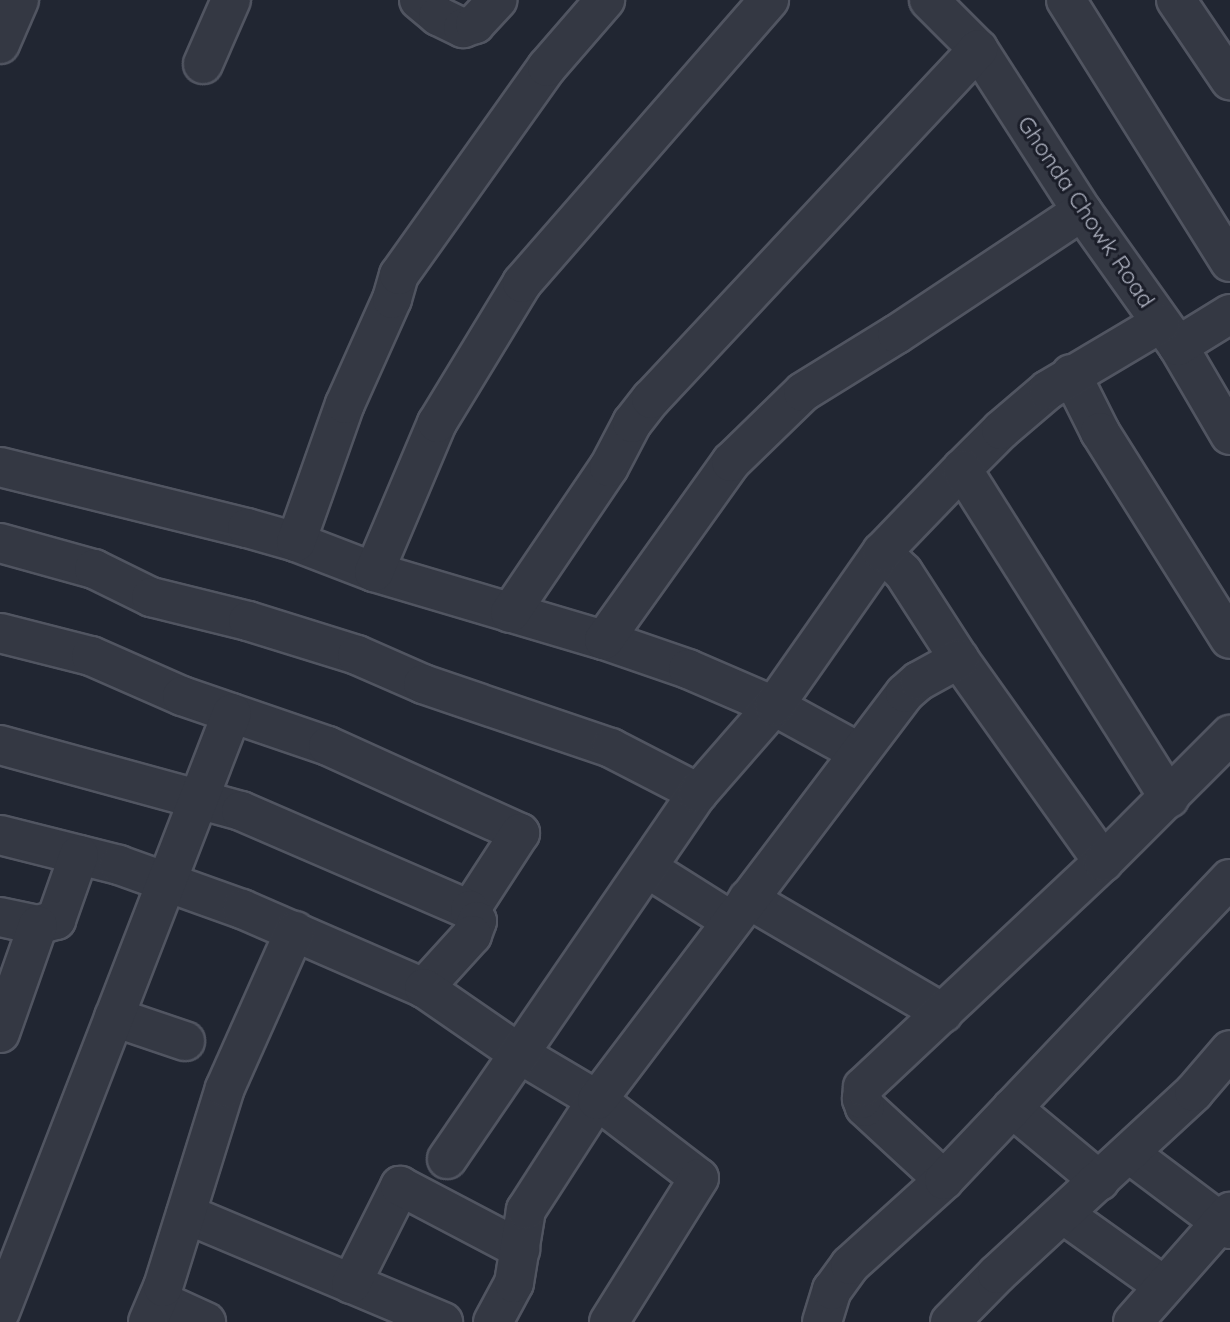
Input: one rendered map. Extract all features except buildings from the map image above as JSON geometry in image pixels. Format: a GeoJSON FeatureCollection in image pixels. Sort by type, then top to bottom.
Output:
{"type":"FeatureCollection","features":[{"type":"Feature","properties":{"kind":"street"},"geometry":{"type":"LineString","coordinates":[[203,64],[232,0]]}},
{"type":"Feature","properties":{"kind":"street"},"geometry":{"type":"LineString","coordinates":[[419,0],[438,16],[463,28],[475,24],[497,0]]}},
{"type":"Feature","properties":{"kind":"street"},"geometry":{"type":"LineString","coordinates":[[296,542],[345,404],[380,326],[399,275],[548,66],[605,0]]}},
{"type":"Feature","properties":{"kind":"street"},"geometry":{"type":"LineString","coordinates":[[374,572],[437,423],[523,283],[769,0]]}},
{"type":"Feature","properties":{"kind":"street","name":"Ghonda Chowk Road"},"geometry":{"type":"LineString","coordinates":[[929,0],[978,49],[1082,211],[1170,335],[1230,435]]}},
{"type":"Feature","properties":{"kind":"street"},"geometry":{"type":"LineString","coordinates":[[1066,0],[1230,262]]}},
{"type":"Feature","properties":{"kind":"street"},"geometry":{"type":"LineString","coordinates":[[1176,0],[1230,80]]}},
{"type":"Feature","properties":{"kind":"street"},"geometry":{"type":"LineString","coordinates":[[510,613],[608,467],[632,423],[651,399],[978,49]]}},
{"type":"Feature","properties":{"kind":"street"},"geometry":{"type":"LineString","coordinates":[[604,640],[731,462],[803,392],[897,334],[1082,211]]}},
{"type":"Feature","properties":{"kind":"street"},"geometry":{"type":"LineString","coordinates":[[447,1159],[521,1055],[698,793],[775,706],[882,552],[961,469],[1022,411],[1071,374],[1230,314]]}},
{"type":"Feature","properties":{"kind":"street"},"geometry":{"type":"LineString","coordinates":[[1071,374],[1100,432],[1230,639]]}},
{"type":"Feature","properties":{"kind":"street"},"geometry":{"type":"LineString","coordinates":[[0,467],[296,542],[374,572],[604,640],[688,669],[775,706],[858,752]]}},
{"type":"Feature","properties":{"kind":"street"},"geometry":{"type":"LineString","coordinates":[[961,469],[1169,799]]}},
{"type":"Feature","properties":{"kind":"street"},"geometry":{"type":"LineString","coordinates":[[0,543],[93,569],[152,597],[248,621],[356,655],[423,684],[611,748],[698,793]]}},
{"type":"Feature","properties":{"kind":"street"},"geometry":{"type":"LineString","coordinates":[[882,552],[903,572],[959,659],[1103,862]]}},
{"type":"Feature","properties":{"kind":"street"},"geometry":{"type":"LineString","coordinates":[[0,633],[91,656],[182,696],[328,746],[520,833],[470,910]]}},
{"type":"Feature","properties":{"kind":"street"},"geometry":{"type":"LineString","coordinates":[[493,1322],[514,1283],[526,1210],[597,1100],[905,693],[919,681],[959,659]]}},
{"type":"Feature","properties":{"kind":"street"},"geometry":{"type":"LineString","coordinates":[[0,1312],[12,1242],[114,1017],[232,713]]}},
{"type":"Feature","properties":{"kind":"street"},"geometry":{"type":"LineString","coordinates":[[944,1180],[865,1107],[862,1099],[863,1087],[1169,799],[1230,735]]}},
{"type":"Feature","properties":{"kind":"street"},"geometry":{"type":"LineString","coordinates":[[0,745],[241,811],[470,910],[477,922],[472,935],[424,988]]}},
{"type":"Feature","properties":{"kind":"street"},"geometry":{"type":"LineString","coordinates":[[0,835],[79,855],[242,909],[424,988],[521,1055],[597,1100],[699,1178],[609,1322]]}},
{"type":"Feature","properties":{"kind":"street"},"geometry":{"type":"LineString","coordinates":[[0,916],[38,925],[50,924],[59,916],[79,855]]}},
{"type":"Feature","properties":{"kind":"street"},"geometry":{"type":"LineString","coordinates":[[647,868],[740,910],[943,1013]]}},
{"type":"Feature","properties":{"kind":"street"},"geometry":{"type":"LineString","coordinates":[[822,1322],[832,1290],[850,1265],[944,1180],[1230,879]]}},
{"type":"Feature","properties":{"kind":"street"},"geometry":{"type":"LineString","coordinates":[[0,1033],[38,925]]}},
{"type":"Feature","properties":{"kind":"street"},"geometry":{"type":"LineString","coordinates":[[206,1322],[153,1311],[225,1088],[295,932]]}},
{"type":"Feature","properties":{"kind":"street"},"geometry":{"type":"LineString","coordinates":[[114,1017],[185,1041]]}},
{"type":"Feature","properties":{"kind":"street"},"geometry":{"type":"LineString","coordinates":[[950,1322],[997,1274],[1130,1154],[1194,1092],[1230,1050]]}},
{"type":"Feature","properties":{"kind":"street"},"geometry":{"type":"LineString","coordinates":[[1013,1108],[1100,1181]]}},
{"type":"Feature","properties":{"kind":"street"},"geometry":{"type":"LineString","coordinates":[[1130,1154],[1227,1221],[1133,1322]]}},
{"type":"Feature","properties":{"kind":"street"},"geometry":{"type":"LineString","coordinates":[[351,1283],[400,1186],[520,1249]]}},
{"type":"Feature","properties":{"kind":"street"},"geometry":{"type":"LineString","coordinates":[[186,1214],[443,1322]]}},
{"type":"Feature","properties":{"kind":"street"},"geometry":{"type":"LineString","coordinates":[[1063,1214],[1164,1286]]}}]}
